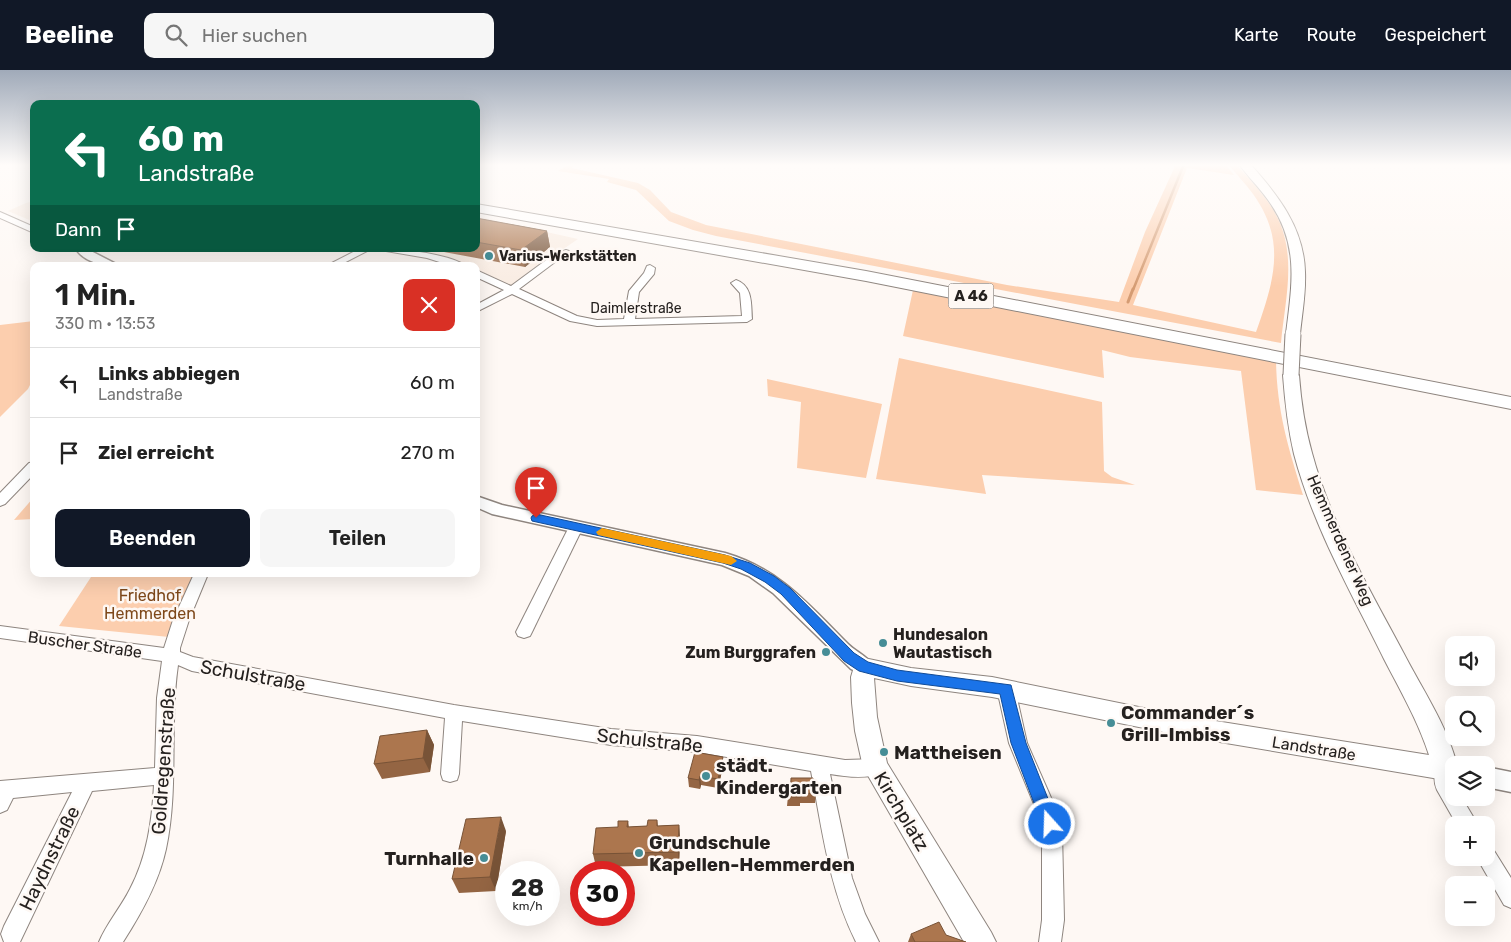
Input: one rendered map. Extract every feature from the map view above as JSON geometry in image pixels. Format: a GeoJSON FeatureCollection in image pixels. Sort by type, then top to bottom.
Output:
{"type":"FeatureCollection","features":[{"type":"Feature","properties":{"kind":"highway","name":"A 46"},"geometry":{"type":"LineString","coordinates":[[492,205],[860,268],[1297,351],[1511,394]]}},
{"type":"Feature","properties":{"kind":"highway","name":"A 46"},"geometry":{"type":"LineString","coordinates":[[480,209],[866,276],[1511,403]]}},
{"type":"Feature","properties":{"kind":"main road","name":"Hemmerdener Weg"},"geometry":{"type":"LineString","coordinates":[[1278,205],[1289,223],[1296,241],[1299,258],[1299,281],[1291,375],[1298,428],[1320,500],[1350,567],[1445,762]]}},
{"type":"Feature","properties":{"kind":"main road","name":"Landstraße"},"geometry":{"type":"LineString","coordinates":[[864,667],[897,675],[1006,689],[1178,725],[1445,769]]}},
{"type":"Feature","properties":{"kind":"main road","name":"Kirchplatz"},"geometry":{"type":"LineString","coordinates":[[864,667],[863,692],[871,748],[876,767],[981,942]]}},
{"type":"Feature","properties":{"kind":"street"},"geometry":{"type":"LineString","coordinates":[[0,215],[30,228]]}},
{"type":"Feature","properties":{"kind":"street"},"geometry":{"type":"LineString","coordinates":[[84,252],[105,262]]}},
{"type":"Feature","properties":{"kind":"street"},"geometry":{"type":"LineString","coordinates":[[339,262],[360,252]]}},
{"type":"Feature","properties":{"kind":"street"},"geometry":{"type":"LineString","coordinates":[[406,252],[448,262]]}},
{"type":"Feature","properties":{"kind":"street"},"geometry":{"type":"LineString","coordinates":[[480,307],[512,290],[556,257],[566,253]]}},
{"type":"Feature","properties":{"kind":"street"},"geometry":{"type":"LineString","coordinates":[[629,323],[634,291],[649,274],[650,268]]}},
{"type":"Feature","properties":{"kind":"street","name":"Daimlerstraße"},"geometry":{"type":"LineString","coordinates":[[480,275],[578,320],[592,323],[747,319],[745,292],[736,283]]}},
{"type":"Feature","properties":{"kind":"street"},"geometry":{"type":"LineString","coordinates":[[0,502],[30,470]]}},
{"type":"Feature","properties":{"kind":"street","name":"Landstraße"},"geometry":{"type":"LineString","coordinates":[[480,503],[498,510],[725,559],[754,570],[786,591],[849,657],[864,667]]}},
{"type":"Feature","properties":{"kind":"street"},"geometry":{"type":"LineString","coordinates":[[524,632],[576,527]]}},
{"type":"Feature","properties":{"kind":"street","name":"Goldregenstraße"},"geometry":{"type":"LineString","coordinates":[[110,942],[134,903],[152,864],[160,826],[166,705],[171,656],[176,635],[200,577]]}},
{"type":"Feature","properties":{"kind":"street","name":"Buscher Straße"},"geometry":{"type":"LineString","coordinates":[[0,632],[171,656]]}},
{"type":"Feature","properties":{"kind":"street","name":"Schulstraße"},"geometry":{"type":"LineString","coordinates":[[171,656],[192,664],[454,712],[611,737],[697,744],[852,768],[876,767]]}},
{"type":"Feature","properties":{"kind":"street"},"geometry":{"type":"LineString","coordinates":[[1006,689],[1018,743],[1046,809],[1052,832],[1053,920],[1050,942]]}},
{"type":"Feature","properties":{"kind":"street"},"geometry":{"type":"LineString","coordinates":[[450,774],[454,712]]}},
{"type":"Feature","properties":{"kind":"street"},"geometry":{"type":"LineString","coordinates":[[819,764],[842,873],[854,912],[868,942]]}},
{"type":"Feature","properties":{"kind":"street"},"geometry":{"type":"LineString","coordinates":[[3,794],[86,783],[163,776]]}},
{"type":"Feature","properties":{"kind":"street"},"geometry":{"type":"LineString","coordinates":[[1495,779],[1511,782]]}},
{"type":"Feature","properties":{"kind":"street","name":"Haydnstraße"},"geometry":{"type":"LineString","coordinates":[[12,934],[86,783]]}},
{"type":"Feature","properties":{"kind":"street"},"geometry":{"type":"LineString","coordinates":[[1492,866],[1511,898]]}},
{"type":"Feature","properties":{"kind":"shaded area"},"geometry":{"type":"Polygon","coordinates":[[[22,205],[30,205],[30,220],[8,211],[22,205]]]}},
{"type":"Feature","properties":{"kind":"shaded area"},"geometry":{"type":"Polygon","coordinates":[[[480,218],[578,239],[513,287],[480,271],[480,262],[458,262],[417,252],[480,252],[480,218]]]}},
{"type":"Feature","properties":{"kind":"green space"},"geometry":{"type":"Polygon","coordinates":[[[652,205],[664,205],[671,212],[706,225],[1007,285],[1119,302],[1145,232],[1157,205],[1173,205],[1133,305],[1256,332],[1268,296],[1274,262],[1274,245],[1270,228],[1260,205],[1270,205],[1282,229],[1288,261],[1287,293],[1281,343],[716,236],[669,221],[652,205]]]}},
{"type":"Feature","properties":{"kind":"green space"},"geometry":{"type":"Polygon","coordinates":[[[913,290],[1276,361],[1284,429],[1303,495],[1256,490],[1241,371],[1130,357],[1102,350],[1104,378],[903,336],[913,290]]]}},
{"type":"Feature","properties":{"kind":"green space"},"geometry":{"type":"Polygon","coordinates":[[[30,321],[30,385],[0,417],[0,325],[30,321]]]}},
{"type":"Feature","properties":{"kind":"green space"},"geometry":{"type":"Polygon","coordinates":[[[899,358],[1102,402],[1104,471],[1112,477],[1135,485],[982,475],[986,494],[876,479],[899,358]]]}},
{"type":"Feature","properties":{"kind":"green space"},"geometry":{"type":"Polygon","coordinates":[[[767,379],[882,404],[866,478],[797,468],[801,402],[768,396],[767,379]]]}},
{"type":"Feature","properties":{"kind":"green space"},"geometry":{"type":"Polygon","coordinates":[[[30,502],[30,519],[14,520],[30,502]]]}},
{"type":"Feature","properties":{"kind":"green space","name":"Friedhof Hemmerden"},"geometry":{"type":"Polygon","coordinates":[[[91,577],[195,577],[169,637],[59,626],[91,577]]]}},
{"type":"Feature","properties":{"kind":"building"},"geometry":{"type":"Polygon","coordinates":[[[480,219],[547,231],[521,250],[480,243],[480,219]]]}},
{"type":"Feature","properties":{"kind":"building"},"geometry":{"type":"Polygon","coordinates":[[[427,730],[423,758],[374,764],[380,736],[427,730]]]}},
{"type":"Feature","properties":{"kind":"building"},"geometry":{"type":"Polygon","coordinates":[[[695,752],[723,757],[718,779],[700,776],[699,780],[688,778],[695,752]]]}},
{"type":"Feature","properties":{"kind":"building"},"geometry":{"type":"Polygon","coordinates":[[[791,778],[813,778],[816,793],[801,794],[801,797],[788,797],[791,778]]]}},
{"type":"Feature","properties":{"kind":"building"},"geometry":{"type":"Polygon","coordinates":[[[501,817],[490,877],[452,879],[466,819],[501,817]]]}},
{"type":"Feature","properties":{"kind":"building"},"geometry":{"type":"Polygon","coordinates":[[[648,820],[657,820],[657,826],[679,825],[678,852],[593,854],[596,828],[618,827],[618,821],[628,821],[627,827],[647,826],[648,820]]]}},
{"type":"Feature","properties":{"kind":"building"},"geometry":{"type":"Polygon","coordinates":[[[939,922],[946,935],[966,942],[915,942],[911,934],[939,922]]]}},
{"type":"Feature","properties":{"kind":"waterway"},"geometry":{"type":"LineString","coordinates":[[1133,290],[1168,205]]}},
{"type":"Feature","properties":{"kind":"waterway"},"geometry":{"type":"LineString","coordinates":[[1128,302],[1133,289]]}},
{"type":"Feature","properties":{"kind":"slow traffic"},"geometry":{"type":"LineString","coordinates":[[602,532],[731,561]]}},
{"type":"Feature","properties":{"kind":"place","name":"Varius-Werkstätten"},"geometry":{"type":"Point","coordinates":[489,256]}},
{"type":"Feature","properties":{"kind":"place","name":"Hundesalon Wautastisch"},"geometry":{"type":"Point","coordinates":[883,643]}},
{"type":"Feature","properties":{"kind":"place","name":"Zum Burggrafen"},"geometry":{"type":"Point","coordinates":[826,652]}},
{"type":"Feature","properties":{"kind":"place","name":"Commander´s Grill-Imbiss"},"geometry":{"type":"Point","coordinates":[1111,723]}},
{"type":"Feature","properties":{"kind":"place","name":"Mattheisen"},"geometry":{"type":"Point","coordinates":[884,752]}},
{"type":"Feature","properties":{"kind":"place","name":"städt. Kindergarten"},"geometry":{"type":"Point","coordinates":[706,776]}},
{"type":"Feature","properties":{"kind":"place","name":"Grundschule Kapellen-Hemmerden"},"geometry":{"type":"Point","coordinates":[639,853]}},
{"type":"Feature","properties":{"kind":"place","name":"Turnhalle"},"geometry":{"type":"Point","coordinates":[484,858]}},
{"type":"Feature","properties":{"kind":"route"},"geometry":{"type":"LineString","coordinates":[[536,518],[669,546],[746,566],[770,579],[786,591],[849,657],[864,667],[911,678],[1006,689],[1018,743],[1046,809],[1050,824]]}}]}
